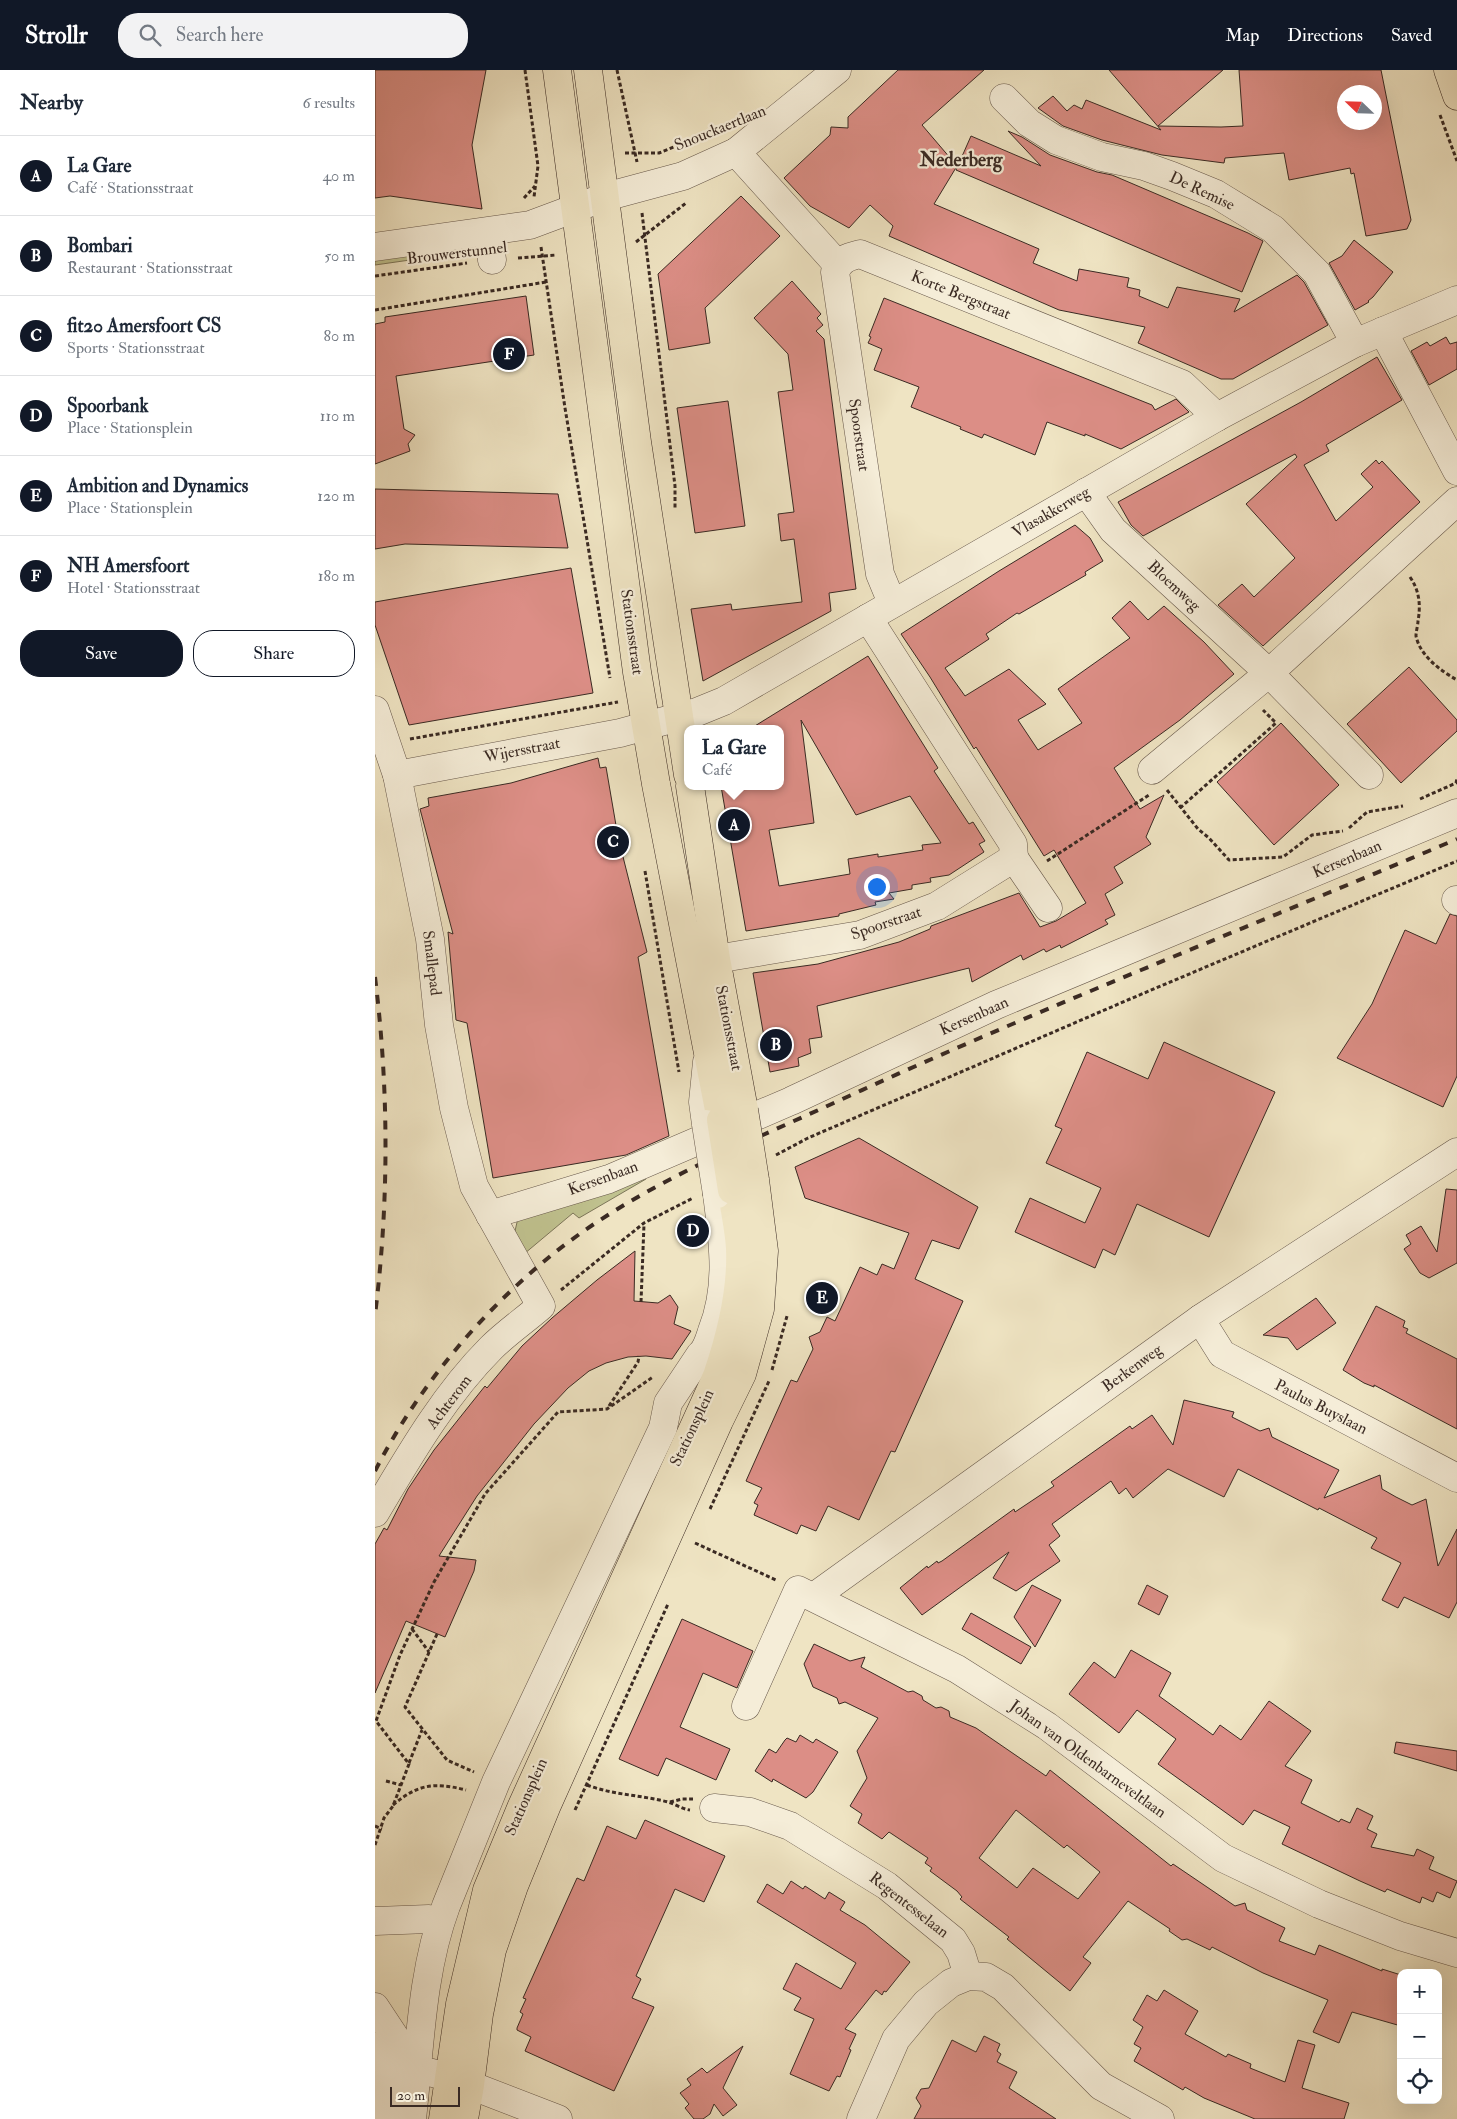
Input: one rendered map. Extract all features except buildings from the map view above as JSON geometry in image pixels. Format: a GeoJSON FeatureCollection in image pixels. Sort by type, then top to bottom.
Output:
{"type":"FeatureCollection","features":[{"type":"Feature","properties":{"kind":"main road","name":"Stationsstraat"},"geometry":{"type":"LineString","coordinates":[[557,70],[636,662],[708,1053],[724,1118]]}},
{"type":"Feature","properties":{"kind":"main road","name":"Stationsstraat"},"geometry":{"type":"LineString","coordinates":[[587,70],[637,442],[684,750]]}},
{"type":"Feature","properties":{"kind":"main road"},"geometry":{"type":"LineString","coordinates":[[1447,70],[1457,96]]}},
{"type":"Feature","properties":{"kind":"main road","name":"Stationsstraat"},"geometry":{"type":"LineString","coordinates":[[690,790],[716,959],[724,1118],[725,1190]]}},
{"type":"Feature","properties":{"kind":"main road","name":"Stationsplein"},"geometry":{"type":"LineString","coordinates":[[460,2081],[479,2014],[492,1950],[514,1886],[547,1805],[719,1421],[742,1374],[760,1309],[764,1251],[725,1190]]}},
{"type":"Feature","properties":{"kind":"main road","name":"Stationsplein"},"geometry":{"type":"LineString","coordinates":[[460,2081],[460,2004],[487,1890],[521,1808],[721,1364],[733,1326],[740,1269],[740,1247],[725,1190]]}},
{"type":"Feature","properties":{"kind":"main road"},"geometry":{"type":"LineString","coordinates":[[443,2119],[460,2081]]}},
{"type":"Feature","properties":{"kind":"main road"},"geometry":{"type":"LineString","coordinates":[[460,2081],[464,2119]]}},
{"type":"Feature","properties":{"kind":"street","name":"Snouckaertlaan"},"geometry":{"type":"LineString","coordinates":[[605,197],[683,176],[736,152],[837,70]]}},
{"type":"Feature","properties":{"kind":"street","name":"De Remise"},"geometry":{"type":"LineString","coordinates":[[1004,98],[1029,123],[1056,140],[1102,157],[1144,166],[1216,194],[1273,229],[1317,273],[1355,343]]}},
{"type":"Feature","properties":{"kind":"street"},"geometry":{"type":"LineString","coordinates":[[736,152],[838,265]]}},
{"type":"Feature","properties":{"kind":"street"},"geometry":{"type":"LineString","coordinates":[[375,247],[488,232],[537,223],[605,197]]}},
{"type":"Feature","properties":{"kind":"street"},"geometry":{"type":"LineString","coordinates":[[488,232],[492,260]]}},
{"type":"Feature","properties":{"kind":"street","name":"Korte Bergstraat"},"geometry":{"type":"LineString","coordinates":[[838,265],[846,257],[859,254],[869,258],[1181,384],[1217,417]]}},
{"type":"Feature","properties":{"kind":"street","name":"Spoorstraat"},"geometry":{"type":"LineString","coordinates":[[838,265],[835,272],[880,574],[893,603]]}},
{"type":"Feature","properties":{"kind":"street","name":"Vlasakkerweg"},"geometry":{"type":"LineString","coordinates":[[647,726],[679,718],[724,701],[1217,417],[1355,343],[1457,300]]}},
{"type":"Feature","properties":{"kind":"street"},"geometry":{"type":"LineString","coordinates":[[1383,331],[1457,471]]}},
{"type":"Feature","properties":{"kind":"street","name":"Bloemweg"},"geometry":{"type":"LineString","coordinates":[[1086,492],[1113,530],[1269,674],[1369,775]]}},
{"type":"Feature","properties":{"kind":"street"},"geometry":{"type":"LineString","coordinates":[[1154,780],[1457,501]]}},
{"type":"Feature","properties":{"kind":"street"},"geometry":{"type":"LineString","coordinates":[[868,618],[1013,844],[1020,867],[1048,908]]}},
{"type":"Feature","properties":{"kind":"street","name":"Smallepad"},"geometry":{"type":"LineString","coordinates":[[375,710],[397,775],[430,939],[439,1025],[454,1108],[474,1186],[490,1215]]}},
{"type":"Feature","properties":{"kind":"street","name":"Wijersstraat"},"geometry":{"type":"LineString","coordinates":[[397,775],[647,726]]}},
{"type":"Feature","properties":{"kind":"street","name":"Kersenbaan"},"geometry":{"type":"LineString","coordinates":[[490,1215],[609,1179],[791,1101],[997,1005],[1457,813]]}},
{"type":"Feature","properties":{"kind":"street","name":"Spoorstraat"},"geometry":{"type":"LineString","coordinates":[[716,959],[860,935],[937,906],[1020,867]]}},
{"type":"Feature","properties":{"kind":"street","name":"Berkenweg"},"geometry":{"type":"LineString","coordinates":[[807,1593],[1200,1319],[1457,1152]]}},
{"type":"Feature","properties":{"kind":"street","name":"Stationsplein"},"geometry":{"type":"LineString","coordinates":[[410,2112],[409,2058],[440,1922],[500,1773],[663,1428],[668,1403],[705,1350],[716,1322],[723,1286],[725,1190]]}},
{"type":"Feature","properties":{"kind":"street"},"geometry":{"type":"LineString","coordinates":[[490,1215],[541,1306]]}},
{"type":"Feature","properties":{"kind":"street","name":"Achterom"},"geometry":{"type":"LineString","coordinates":[[375,1513],[408,1457],[452,1394],[492,1347],[541,1306]]}},
{"type":"Feature","properties":{"kind":"street","name":"Stationsplein"},"geometry":{"type":"LineString","coordinates":[[663,1428],[681,1415],[721,1364],[760,1309]]}},
{"type":"Feature","properties":{"kind":"street","name":"Paulus Buyslaan"},"geometry":{"type":"LineString","coordinates":[[1200,1319],[1222,1354],[1457,1478]]}},
{"type":"Feature","properties":{"kind":"street"},"geometry":{"type":"LineString","coordinates":[[746,1706],[807,1593]]}},
{"type":"Feature","properties":{"kind":"street","name":"Johan van Oldenbarneveltlaan"},"geometry":{"type":"LineString","coordinates":[[807,1593],[957,1669],[1047,1726],[1223,1858],[1319,1904],[1400,1936],[1457,1952]]}},
{"type":"Feature","properties":{"kind":"street","name":"Regentesselaan"},"geometry":{"type":"LineString","coordinates":[[714,1808],[750,1812],[790,1826],[887,1886],[953,1940],[961,1953],[968,1976]]}},
{"type":"Feature","properties":{"kind":"street"},"geometry":{"type":"LineString","coordinates":[[375,1921],[429,1919],[440,1922]]}},
{"type":"Feature","properties":{"kind":"street"},"geometry":{"type":"LineString","coordinates":[[861,2119],[895,2039],[926,2003],[951,1983],[968,1976],[977,1975],[995,1981],[1101,2086],[1161,2119]]}},
{"type":"Feature","properties":{"kind":"street"},"geometry":{"type":"LineString","coordinates":[[375,2007],[409,2058],[460,2081],[558,2119]]}},
{"type":"Feature","properties":{"kind":"street"},"geometry":{"type":"LineString","coordinates":[[375,2047],[410,2112]]}},
{"type":"Feature","properties":{"kind":"street"},"geometry":{"type":"LineString","coordinates":[[375,2080],[410,2112]]}},
{"type":"Feature","properties":{"kind":"street"},"geometry":{"type":"LineString","coordinates":[[375,2113],[380,2119]]}},
{"type":"Feature","properties":{"kind":"path"},"geometry":{"type":"LineString","coordinates":[[525,70],[538,166]]}},
{"type":"Feature","properties":{"kind":"path","name":"Snouckaertlaan"},"geometry":{"type":"LineString","coordinates":[[617,70],[637,152],[659,153],[734,122]]}},
{"type":"Feature","properties":{"kind":"path","name":"Brouwerstunnel"},"geometry":{"type":"LineString","coordinates":[[375,276],[492,260],[542,256]]}},
{"type":"Feature","properties":{"kind":"path","name":"Stationsstraat"},"geometry":{"type":"LineString","coordinates":[[542,256],[611,686]]}},
{"type":"Feature","properties":{"kind":"path"},"geometry":{"type":"LineString","coordinates":[[375,310],[546,282]]}},
{"type":"Feature","properties":{"kind":"path"},"geometry":{"type":"LineString","coordinates":[[1395,558],[1418,588],[1420,614],[1416,635],[1423,652],[1441,671],[1457,680]]}},
{"type":"Feature","properties":{"kind":"path","name":"Wijersstraat"},"geometry":{"type":"LineString","coordinates":[[387,744],[614,703],[613,695]]}},
{"type":"Feature","properties":{"kind":"path"},"geometry":{"type":"LineString","coordinates":[[1269,716],[1276,723],[1179,808],[1229,860],[1283,857],[1312,835],[1344,831],[1359,821],[1367,812],[1408,804]]}},
{"type":"Feature","properties":{"kind":"path"},"geometry":{"type":"LineString","coordinates":[[1416,802],[1424,796],[1456,783],[1457,778]]}},
{"type":"Feature","properties":{"kind":"path"},"geometry":{"type":"LineString","coordinates":[[1020,867],[1154,780]]}},
{"type":"Feature","properties":{"kind":"path"},"geometry":{"type":"LineString","coordinates":[[774,1156],[808,1138],[1457,861]]}},
{"type":"Feature","properties":{"kind":"path"},"geometry":{"type":"LineString","coordinates":[[644,866],[680,1077]]}},
{"type":"Feature","properties":{"kind":"path"},"geometry":{"type":"LineString","coordinates":[[541,1306],[644,1223],[725,1190]]}},
{"type":"Feature","properties":{"kind":"path"},"geometry":{"type":"LineString","coordinates":[[641,1302],[644,1223]]}},
{"type":"Feature","properties":{"kind":"path"},"geometry":{"type":"LineString","coordinates":[[607,1409],[638,1362],[639,1356]]}},
{"type":"Feature","properties":{"kind":"path"},"geometry":{"type":"LineString","coordinates":[[409,1764],[376,1721],[400,1655],[434,1582],[485,1494],[559,1412],[607,1409],[660,1372]]}},
{"type":"Feature","properties":{"kind":"path"},"geometry":{"type":"LineString","coordinates":[[707,1517],[768,1386]]}},
{"type":"Feature","properties":{"kind":"path"},"geometry":{"type":"LineString","coordinates":[[699,1534],[695,1543],[807,1593]]}},
{"type":"Feature","properties":{"kind":"path"},"geometry":{"type":"LineString","coordinates":[[573,1816],[671,1597]]}},
{"type":"Feature","properties":{"kind":"path"},"geometry":{"type":"LineString","coordinates":[[412,1629],[429,1652]]}},
{"type":"Feature","properties":{"kind":"path"},"geometry":{"type":"LineString","coordinates":[[437,1634],[405,1707],[447,1760],[476,1773]]}},
{"type":"Feature","properties":{"kind":"path"},"geometry":{"type":"LineString","coordinates":[[393,1806],[423,1729]]}},
{"type":"Feature","properties":{"kind":"path"},"geometry":{"type":"LineString","coordinates":[[386,1781],[401,1785]]}},
{"type":"Feature","properties":{"kind":"path"},"geometry":{"type":"LineString","coordinates":[[375,1845],[382,1829],[384,1818],[393,1806],[416,1788],[436,1785],[470,1792]]}},
{"type":"Feature","properties":{"kind":"path"},"geometry":{"type":"LineString","coordinates":[[587,1785],[599,1790],[670,1802]]}},
{"type":"Feature","properties":{"kind":"path"},"geometry":{"type":"LineString","coordinates":[[375,1826],[382,1829]]}},
{"type":"Feature","properties":{"kind":"green space"},"geometry":{"type":"Polygon","coordinates":[[[451,246],[452,254],[375,265],[375,256],[451,246]]]}},
{"type":"Feature","properties":{"kind":"green space"},"geometry":{"type":"Polygon","coordinates":[[[644,1176],[646,1179],[579,1218],[573,1213],[524,1254],[515,1231],[518,1218],[644,1176]]]}},
{"type":"Feature","properties":{"kind":"railway"},"geometry":{"type":"LineString","coordinates":[[375,1471],[392,1440],[431,1381],[476,1326],[500,1301],[553,1254],[619,1208],[690,1169],[913,1067],[1457,839]]}},
{"type":"Feature","properties":{"kind":"railway"},"geometry":{"type":"LineString","coordinates":[[375,977],[380,1019],[385,1104],[383,1231],[375,1315]]}},
{"type":"Feature","properties":{"kind":"place","name":"NH Amersfoort"},"geometry":{"type":"Point","coordinates":[509,354]}},
{"type":"Feature","properties":{"kind":"place","name":"La Gare"},"geometry":{"type":"Point","coordinates":[734,825]}},
{"type":"Feature","properties":{"kind":"place","name":"fit20 Amersfoort CS"},"geometry":{"type":"Point","coordinates":[613,842]}},
{"type":"Feature","properties":{"kind":"place","name":"Bombari"},"geometry":{"type":"Point","coordinates":[776,1045]}},
{"type":"Feature","properties":{"kind":"place","name":"Spoorbank"},"geometry":{"type":"Point","coordinates":[693,1231]}},
{"type":"Feature","properties":{"kind":"place","name":"Ambition and Dynamics"},"geometry":{"type":"Point","coordinates":[822,1298]}},
{"type":"Feature","properties":{"kind":"district","name":"Nederberg"},"geometry":{"type":"Point","coordinates":[961,160]}}]}
